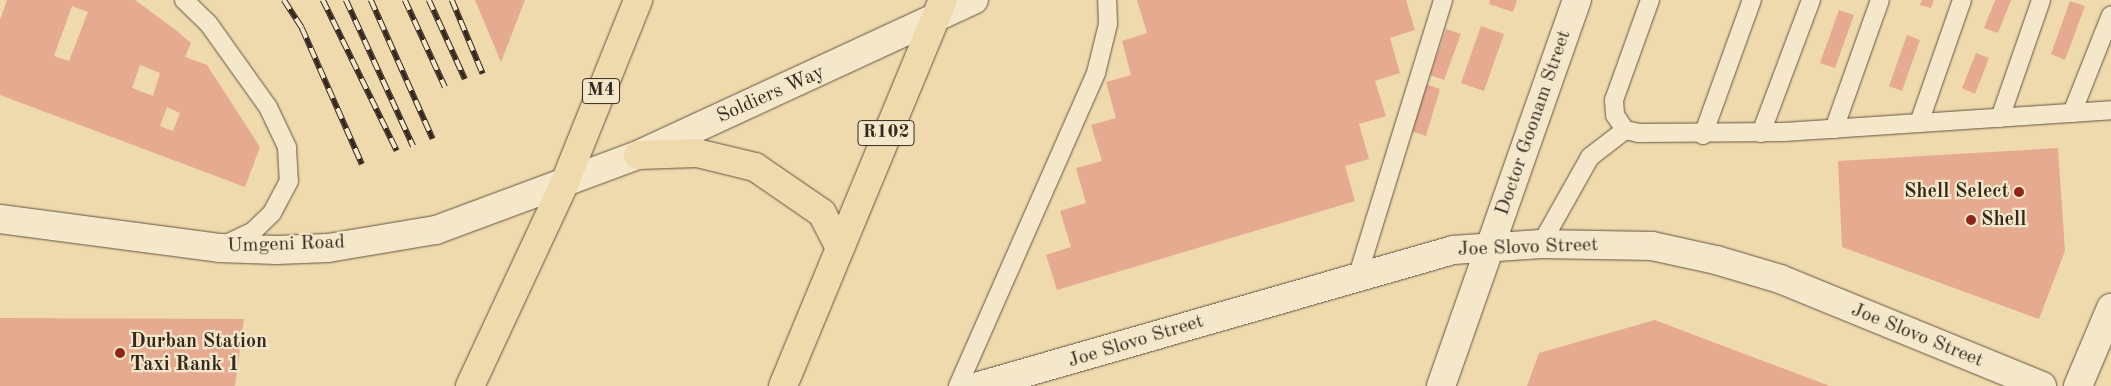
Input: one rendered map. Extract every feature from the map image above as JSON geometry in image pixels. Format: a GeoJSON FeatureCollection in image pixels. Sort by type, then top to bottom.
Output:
{"type":"FeatureCollection","features":[{"type":"Feature","properties":{"kind":"highway","name":"M4"},"geometry":{"type":"LineString","coordinates":[[565,182],[638,0]]}},
{"type":"Feature","properties":{"kind":"highway","name":"R102"},"geometry":{"type":"LineString","coordinates":[[783,386],[838,244],[938,11]]}},
{"type":"Feature","properties":{"kind":"highway"},"geometry":{"type":"LineString","coordinates":[[638,155],[697,153],[755,167],[822,213],[838,244]]}},
{"type":"Feature","properties":{"kind":"highway"},"geometry":{"type":"LineString","coordinates":[[477,379],[565,182]]}},
{"type":"Feature","properties":{"kind":"main road","name":"Soldiers Way"},"geometry":{"type":"LineString","coordinates":[[565,182],[638,155],[938,11],[974,0]]}},
{"type":"Feature","properties":{"kind":"main road","name":"Doctor Goonam Street"},"geometry":{"type":"LineString","coordinates":[[1441,386],[1492,247],[1577,0]]}},
{"type":"Feature","properties":{"kind":"main road","name":"Umgeni Road"},"geometry":{"type":"LineString","coordinates":[[0,219],[219,248],[328,248],[436,230],[565,182]]}},
{"type":"Feature","properties":{"kind":"main road","name":"Joe Slovo Street"},"geometry":{"type":"LineString","coordinates":[[978,386],[1079,360],[1358,275],[1453,250],[1541,244],[1652,246],[1716,260],[1780,280],[2042,386]]}},
{"type":"Feature","properties":{"kind":"main road"},"geometry":{"type":"LineString","coordinates":[[2078,386],[2111,308]]}},
{"type":"Feature","properties":{"kind":"lane"},"geometry":{"type":"LineString","coordinates":[[184,0],[208,23],[268,107],[287,148],[289,181],[272,213],[252,232],[219,248]]}},
{"type":"Feature","properties":{"kind":"lane"},"geometry":{"type":"LineString","coordinates":[[958,386],[1096,73],[1108,24],[1107,0]]}},
{"type":"Feature","properties":{"kind":"lane"},"geometry":{"type":"LineString","coordinates":[[1358,275],[1443,0]]}},
{"type":"Feature","properties":{"kind":"lane"},"geometry":{"type":"LineString","coordinates":[[1625,130],[1615,115],[1614,100],[1650,0]]}},
{"type":"Feature","properties":{"kind":"lane"},"geometry":{"type":"LineString","coordinates":[[1704,135],[1752,0]]}},
{"type":"Feature","properties":{"kind":"lane"},"geometry":{"type":"LineString","coordinates":[[1761,133],[1811,0]]}},
{"type":"Feature","properties":{"kind":"lane"},"geometry":{"type":"LineString","coordinates":[[1834,129],[1880,0]]}},
{"type":"Feature","properties":{"kind":"lane"},"geometry":{"type":"LineString","coordinates":[[1919,123],[1962,0]]}},
{"type":"Feature","properties":{"kind":"lane"},"geometry":{"type":"LineString","coordinates":[[2000,118],[2040,0]]}},
{"type":"Feature","properties":{"kind":"lane"},"geometry":{"type":"LineString","coordinates":[[2072,113],[2111,15]]}},
{"type":"Feature","properties":{"kind":"lane"},"geometry":{"type":"LineString","coordinates":[[1541,244],[1590,157],[1625,130],[1704,135],[1761,133],[2111,110]]}},
{"type":"Feature","properties":{"kind":"building"},"geometry":{"type":"Polygon","coordinates":[[[7,0],[135,0],[191,43],[185,57],[207,65],[260,147],[245,187],[0,95],[0,20],[7,0]],[[72,6],[54,56],[69,61],[88,12],[72,6]],[[140,65],[132,88],[153,96],[160,73],[140,65]],[[167,107],[160,126],[173,131],[180,113],[167,107]]]}},
{"type":"Feature","properties":{"kind":"building"},"geometry":{"type":"Polygon","coordinates":[[[475,0],[525,0],[501,62],[475,0]]]}},
{"type":"Feature","properties":{"kind":"building"},"geometry":{"type":"Polygon","coordinates":[[[1137,0],[1406,0],[1415,30],[1390,38],[1400,73],[1375,81],[1386,116],[1359,124],[1369,159],[1345,166],[1355,201],[1057,290],[1046,255],[1071,247],[1060,211],[1086,203],[1076,168],[1102,161],[1091,125],[1116,118],[1106,82],[1131,75],[1122,41],[1147,33],[1137,0]]]}},
{"type":"Feature","properties":{"kind":"building"},"geometry":{"type":"Polygon","coordinates":[[[1490,0],[1517,0],[1513,12],[1489,4],[1490,0]]]}},
{"type":"Feature","properties":{"kind":"building"},"geometry":{"type":"Polygon","coordinates":[[[1922,0],[1934,0],[1931,8],[1920,5],[1922,0]]]}},
{"type":"Feature","properties":{"kind":"building"},"geometry":{"type":"Polygon","coordinates":[[[1995,0],[2011,0],[1998,33],[1984,28],[1995,0]]]}},
{"type":"Feature","properties":{"kind":"building"},"geometry":{"type":"Polygon","coordinates":[[[2070,1],[2085,6],[2065,60],[2051,54],[2070,1]]]}},
{"type":"Feature","properties":{"kind":"building"},"geometry":{"type":"Polygon","coordinates":[[[1839,10],[1854,15],[1835,68],[1820,63],[1839,10]]]}},
{"type":"Feature","properties":{"kind":"building"},"geometry":{"type":"Polygon","coordinates":[[[1481,26],[1504,34],[1484,91],[1461,83],[1481,26]]]}},
{"type":"Feature","properties":{"kind":"building"},"geometry":{"type":"Polygon","coordinates":[[[1446,29],[1461,34],[1444,80],[1430,75],[1446,29]]]}},
{"type":"Feature","properties":{"kind":"building"},"geometry":{"type":"Polygon","coordinates":[[[1907,35],[1920,40],[1902,91],[1889,86],[1907,35]]]}},
{"type":"Feature","properties":{"kind":"building"},"geometry":{"type":"Polygon","coordinates":[[[1976,53],[1989,58],[1975,94],[1962,88],[1976,53]]]}},
{"type":"Feature","properties":{"kind":"building"},"geometry":{"type":"Polygon","coordinates":[[[1425,84],[1440,89],[1426,136],[1411,131],[1425,84]]]}},
{"type":"Feature","properties":{"kind":"building"},"geometry":{"type":"Polygon","coordinates":[[[2058,148],[2065,251],[2039,319],[1842,247],[1838,161],[2058,148]]]}},
{"type":"Feature","properties":{"kind":"building","name":"Durban Station Taxi Rank 1"},"geometry":{"type":"Polygon","coordinates":[[[0,318],[244,319],[235,386],[0,386],[0,318]]]}},
{"type":"Feature","properties":{"kind":"building"},"geometry":{"type":"Polygon","coordinates":[[[1655,320],[1830,386],[1527,386],[1539,353],[1655,320]]]}},
{"type":"Feature","properties":{"kind":"railway"},"geometry":{"type":"LineString","coordinates":[[284,0],[302,28],[362,164]]}},
{"type":"Feature","properties":{"kind":"railway"},"geometry":{"type":"LineString","coordinates":[[323,0],[397,151]]}},
{"type":"Feature","properties":{"kind":"railway"},"geometry":{"type":"LineString","coordinates":[[346,0],[413,146]]}},
{"type":"Feature","properties":{"kind":"railway"},"geometry":{"type":"LineString","coordinates":[[371,0],[433,139]]}},
{"type":"Feature","properties":{"kind":"railway"},"geometry":{"type":"LineString","coordinates":[[405,0],[445,87]]}},
{"type":"Feature","properties":{"kind":"railway"},"geometry":{"type":"LineString","coordinates":[[429,0],[465,79]]}},
{"type":"Feature","properties":{"kind":"railway"},"geometry":{"type":"LineString","coordinates":[[452,0],[483,74]]}},
{"type":"Feature","properties":{"kind":"place","name":"Shell Select"},"geometry":{"type":"Point","coordinates":[2019,192]}},
{"type":"Feature","properties":{"kind":"place","name":"Shell"},"geometry":{"type":"Point","coordinates":[1971,220]}},
{"type":"Feature","properties":{"kind":"place","name":"Durban Station Taxi Rank 1"},"geometry":{"type":"Point","coordinates":[120,353]}}]}
